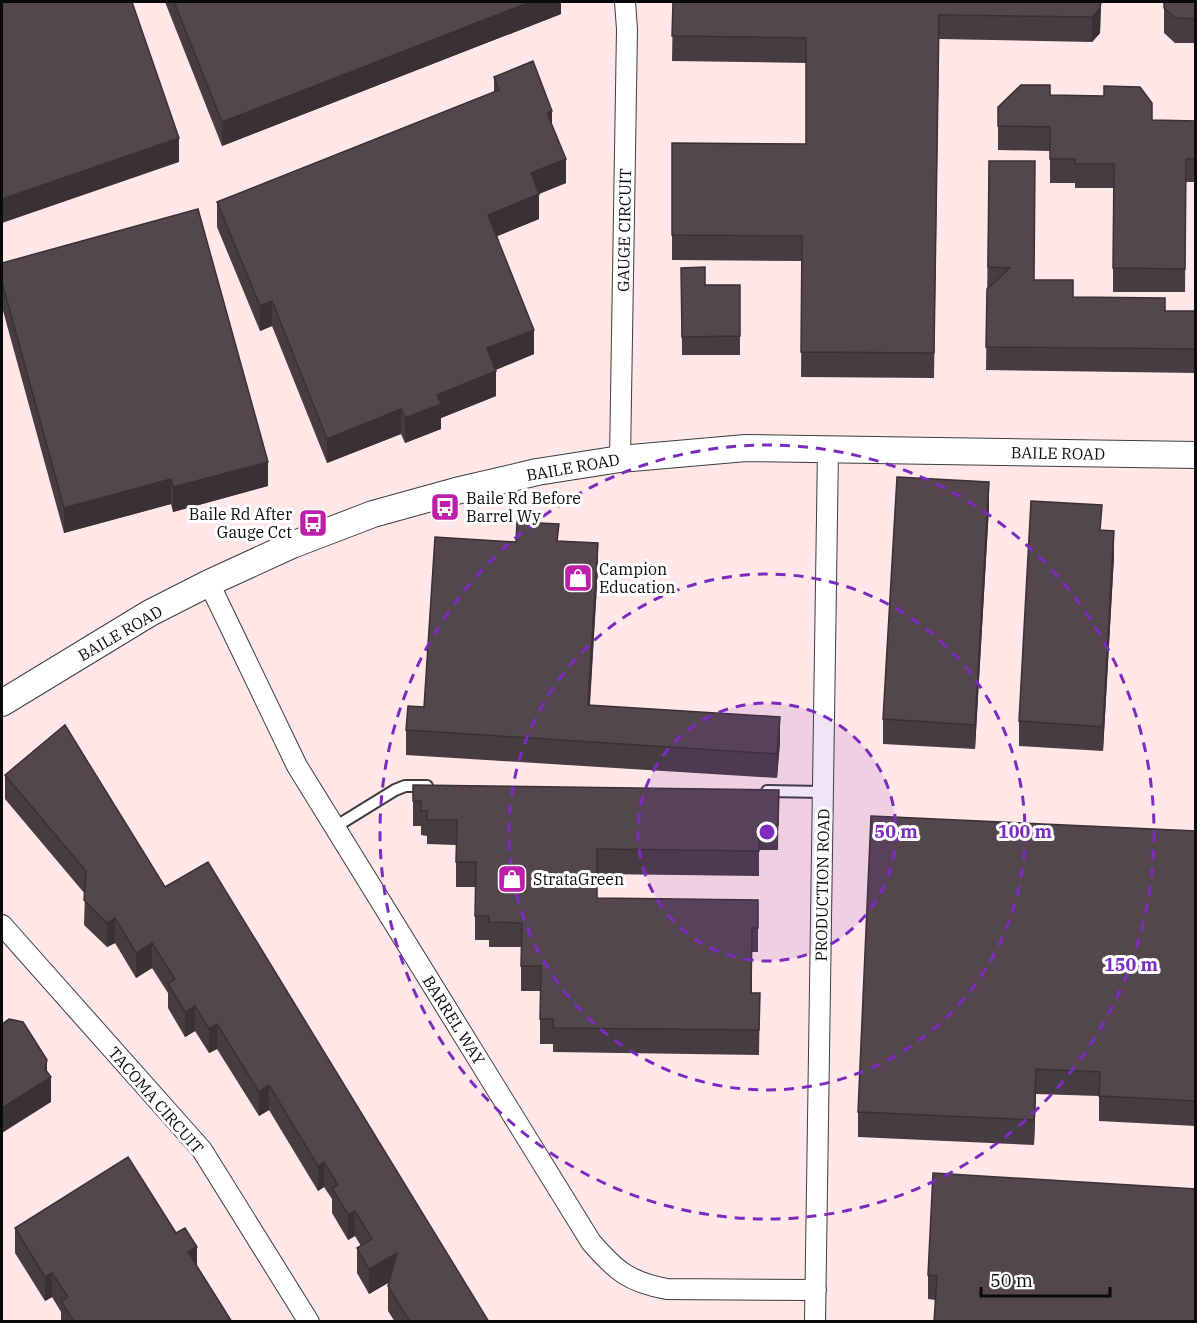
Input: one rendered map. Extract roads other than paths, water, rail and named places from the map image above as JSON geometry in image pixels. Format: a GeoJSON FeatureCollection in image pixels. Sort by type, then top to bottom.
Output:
{"type":"FeatureCollection","features":[{"type":"Feature","properties":{"kind":"street","name":"GAUGE CIRCUIT"},"geometry":{"type":"LineString","coordinates":[[620,459],[627,29],[625,2]]}},
{"type":"Feature","properties":{"kind":"street","name":"BAILE ROAD"},"geometry":{"type":"LineString","coordinates":[[2,703],[150,614],[209,583],[292,545],[373,514],[525,475],[620,459],[747,448],[1196,455]]}},
{"type":"Feature","properties":{"kind":"street","name":"PRODUCTION ROAD"},"geometry":{"type":"LineString","coordinates":[[815,1322],[828,449]]}},
{"type":"Feature","properties":{"kind":"street","name":"BARREL WAY"},"geometry":{"type":"LineString","coordinates":[[209,583],[297,766],[591,1242],[611,1264],[628,1277],[645,1285],[667,1290],[816,1290]]}},
{"type":"Feature","properties":{"kind":"street","name":"TACOMA CIRCUIT"},"geometry":{"type":"LineString","coordinates":[[2,925],[202,1150],[309,1322]]}},
{"type":"Feature","properties":{"kind":"lane"},"geometry":{"type":"LineString","coordinates":[[335,827],[384,796],[405,786],[441,786]]}},
{"type":"Feature","properties":{"kind":"lane"},"geometry":{"type":"LineString","coordinates":[[752,791],[824,792]]}},
{"type":"Feature","properties":{"kind":"place","name":"Baile Rd Before Barrel Wy"},"geometry":{"type":"Point","coordinates":[445,507]}},
{"type":"Feature","properties":{"kind":"place","name":"Baile Rd After Gauge Cct"},"geometry":{"type":"Point","coordinates":[313,523]}},
{"type":"Feature","properties":{"kind":"place","name":"Campion Education"},"geometry":{"type":"Point","coordinates":[578,578]}},
{"type":"Feature","properties":{"kind":"place","name":"StrataGreen"},"geometry":{"type":"Point","coordinates":[512,879]}}]}
